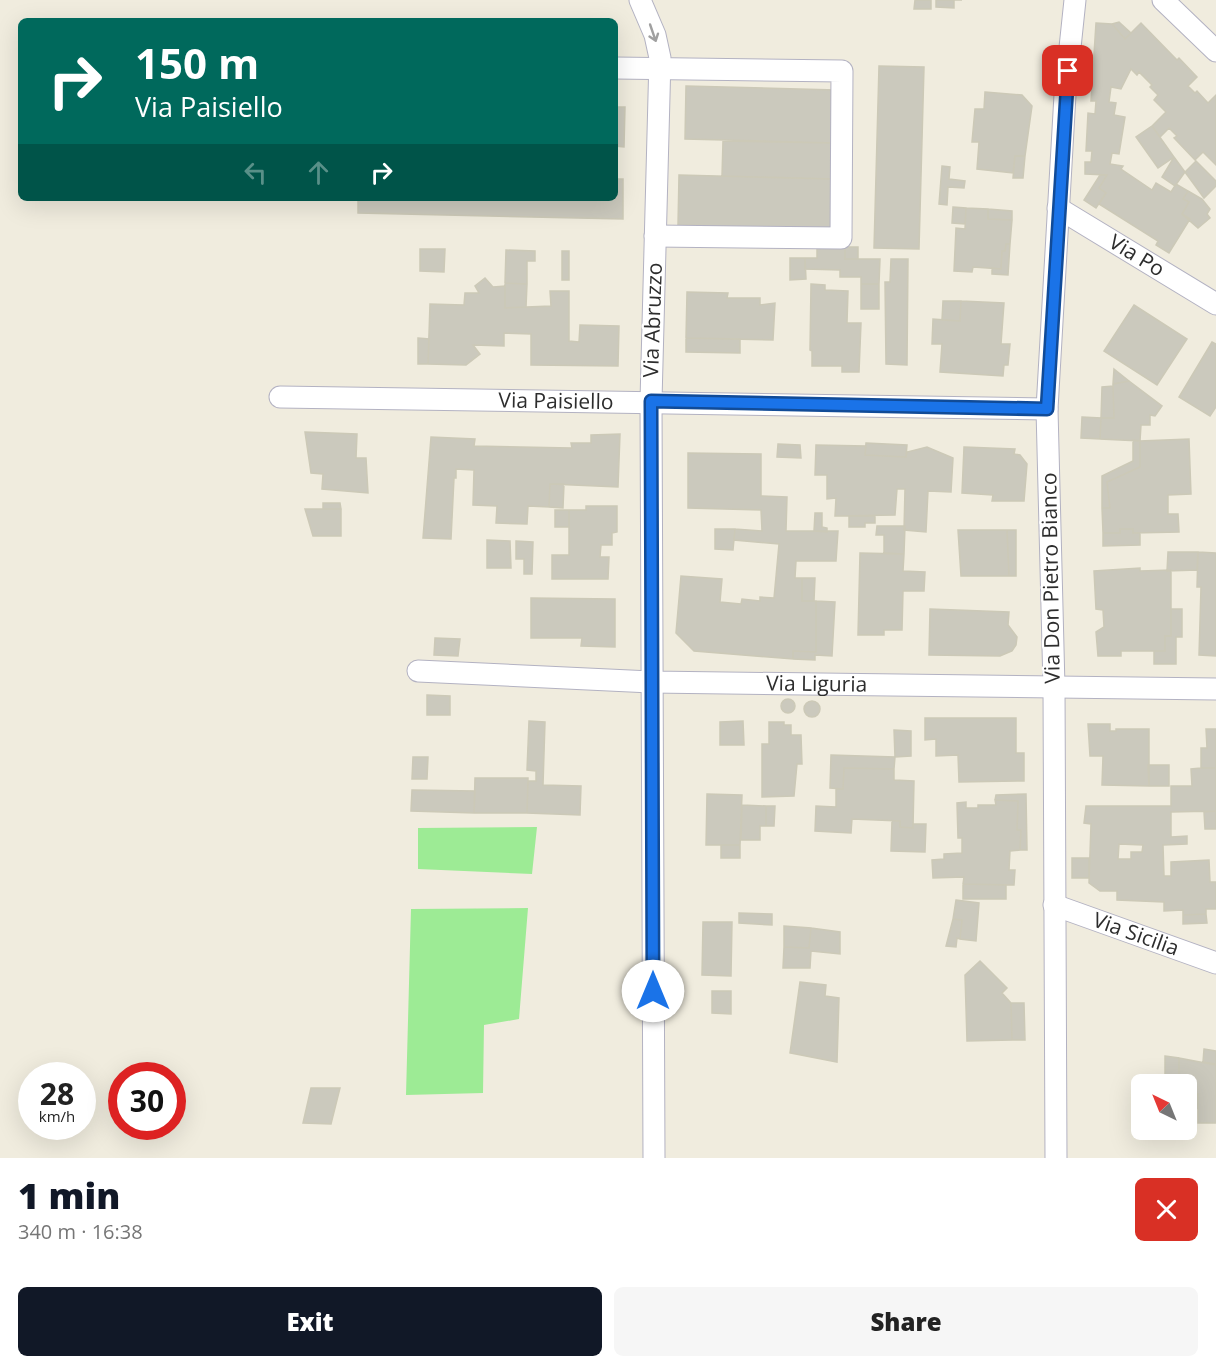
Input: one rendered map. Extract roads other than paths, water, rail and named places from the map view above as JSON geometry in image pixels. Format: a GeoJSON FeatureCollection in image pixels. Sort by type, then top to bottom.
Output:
{"type":"FeatureCollection","features":[{"type":"Feature","properties":{"kind":"street","name":"Via Abruzzo"},"geometry":{"type":"LineString","coordinates":[[640,0],[655,35],[660,67],[651,401],[654,1158]]}},
{"type":"Feature","properties":{"kind":"street","name":"Via Don Pietro Bianco"},"geometry":{"type":"LineString","coordinates":[[1056,1158],[1054,687],[1047,409],[1065,95],[1075,0]]}},
{"type":"Feature","properties":{"kind":"street"},"geometry":{"type":"LineString","coordinates":[[1163,0],[1216,51]]}},
{"type":"Feature","properties":{"kind":"street"},"geometry":{"type":"LineString","coordinates":[[618,68],[842,71],[841,238],[655,236]]}},
{"type":"Feature","properties":{"kind":"street","name":"Via Po"},"geometry":{"type":"LineString","coordinates":[[1058,208],[1216,304]]}},
{"type":"Feature","properties":{"kind":"street","name":"Via Paisiello"},"geometry":{"type":"LineString","coordinates":[[280,397],[651,401],[1047,409]]}},
{"type":"Feature","properties":{"kind":"street","name":"Via Liguria"},"geometry":{"type":"LineString","coordinates":[[418,671],[651,681],[1216,689]]}},
{"type":"Feature","properties":{"kind":"street","name":"Via Sicilia"},"geometry":{"type":"LineString","coordinates":[[1054,905],[1216,963]]}}]}
